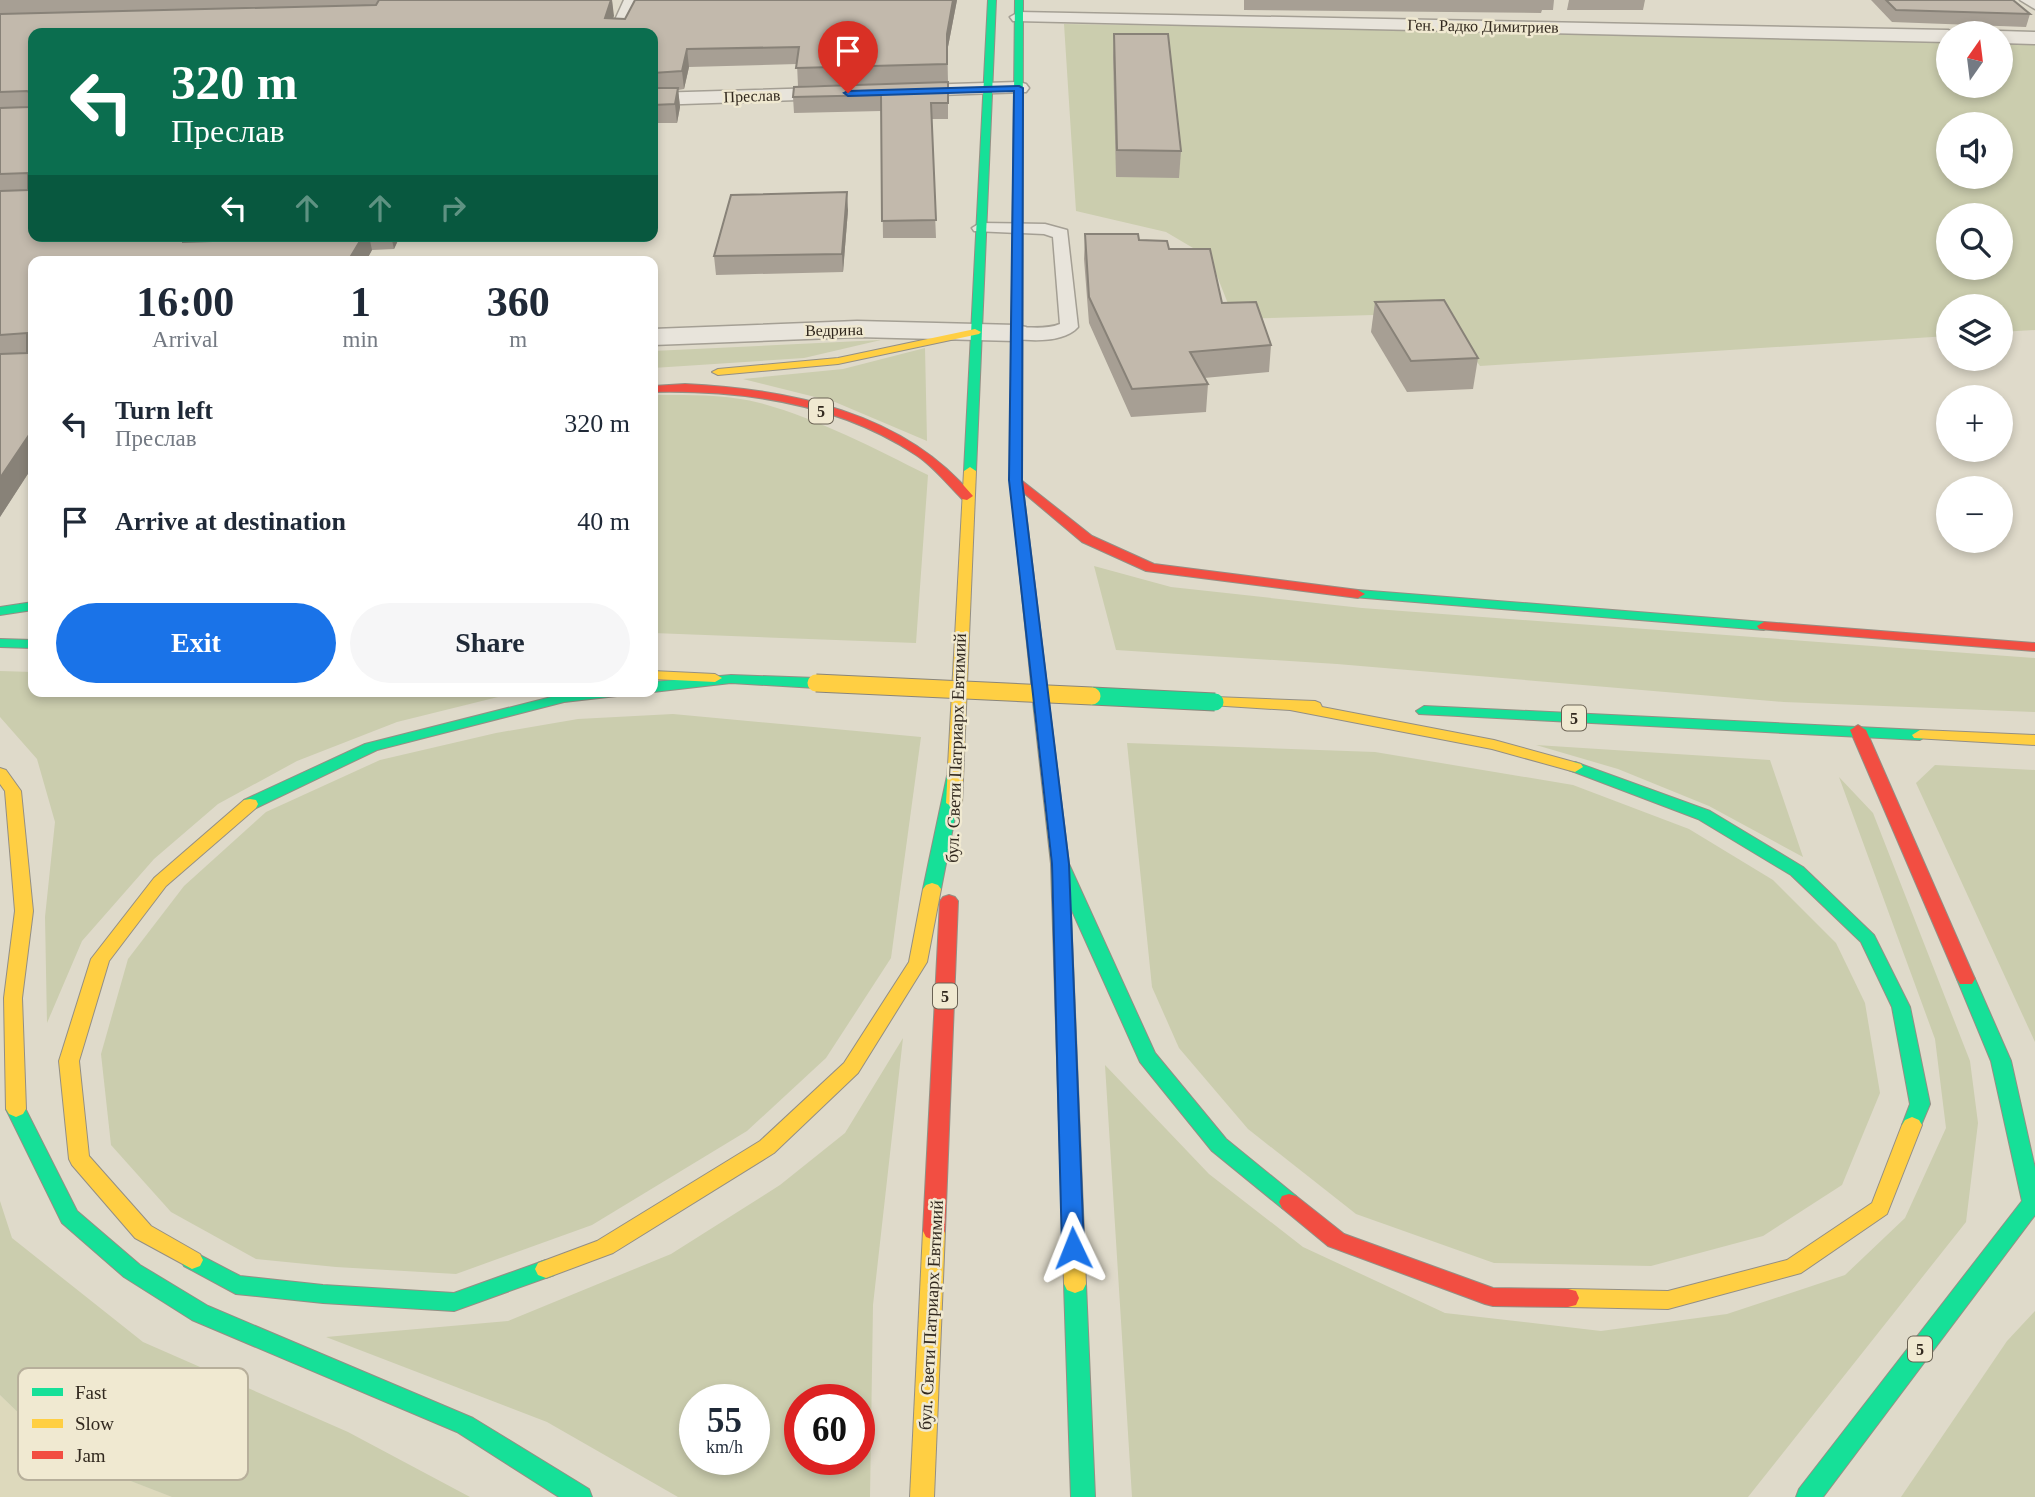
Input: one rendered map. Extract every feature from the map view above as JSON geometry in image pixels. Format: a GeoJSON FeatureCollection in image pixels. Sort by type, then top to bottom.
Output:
{"type":"FeatureCollection","features":[{"type":"Feature","properties":{"kind":"main road","name":"бул. Свети Патриарх Евтимий"},"geometry":{"type":"LineString","coordinates":[[922,1497],[992,0]]}},
{"type":"Feature","properties":{"kind":"main road"},"geometry":{"type":"LineString","coordinates":[[1019,9],[1016,480],[1060,864],[1083,1497]]}},
{"type":"Feature","properties":{"kind":"main road"},"geometry":{"type":"LineString","coordinates":[[658,377],[838,361],[975,332]]}},
{"type":"Feature","properties":{"kind":"main road","name":"5"},"geometry":{"type":"LineString","coordinates":[[658,389],[718,387],[761,394],[887,433],[920,452],[967,496]]}},
{"type":"Feature","properties":{"kind":"main road"},"geometry":{"type":"LineString","coordinates":[[1016,480],[1087,538],[1151,568],[1317,590],[2035,646]]}},
{"type":"Feature","properties":{"kind":"main road"},"geometry":{"type":"LineString","coordinates":[[0,611],[28,607]]}},
{"type":"Feature","properties":{"kind":"main road"},"geometry":{"type":"LineString","coordinates":[[0,643],[28,644]]}},
{"type":"Feature","properties":{"kind":"main road","name":"5"},"geometry":{"type":"LineString","coordinates":[[658,660],[731,679],[2035,740]]}},
{"type":"Feature","properties":{"kind":"main road"},"geometry":{"type":"LineString","coordinates":[[658,675],[731,679]]}},
{"type":"Feature","properties":{"kind":"main road"},"geometry":{"type":"LineString","coordinates":[[658,686],[731,679]]}},
{"type":"Feature","properties":{"kind":"main road"},"geometry":{"type":"LineString","coordinates":[[564,697],[371,747],[250,804],[160,882],[100,959],[69,1061],[79,1159],[143,1233],[236,1285],[323,1294],[454,1302],[605,1247],[767,1147],[851,1068],[918,962],[955,776]]}},
{"type":"Feature","properties":{"kind":"main road"},"geometry":{"type":"LineString","coordinates":[[1060,864],[1147,1057],[1219,1145],[1336,1240],[1493,1297],[1668,1300],[1793,1266],[1880,1208],[1920,1104],[1901,1007],[1868,939],[1797,870],[1704,815],[1583,769],[1494,745],[1290,705]]}},
{"type":"Feature","properties":{"kind":"main road"},"geometry":{"type":"LineString","coordinates":[[1858,730],[2001,1061],[2034,1200]]}},
{"type":"Feature","properties":{"kind":"main road"},"geometry":{"type":"LineString","coordinates":[[0,773],[13,791],[24,911],[13,998],[16,1113],[69,1217],[132,1271],[200,1313],[465,1425],[580,1497]]}},
{"type":"Feature","properties":{"kind":"main road","name":"5"},"geometry":{"type":"LineString","coordinates":[[1808,1497],[2034,1200]]}},
{"type":"Feature","properties":{"kind":"street"},"geometry":{"type":"LineString","coordinates":[[620,28],[633,0]]}},
{"type":"Feature","properties":{"kind":"street"},"geometry":{"type":"LineString","coordinates":[[2029,0],[2035,4]]}},
{"type":"Feature","properties":{"kind":"street","name":"Ген. Радко Димитриев"},"geometry":{"type":"LineString","coordinates":[[1019,9],[1578,28],[1936,36]]}},
{"type":"Feature","properties":{"kind":"street"},"geometry":{"type":"LineString","coordinates":[[1564,9],[1578,28]]}},
{"type":"Feature","properties":{"kind":"street"},"geometry":{"type":"LineString","coordinates":[[2013,37],[2035,38]]}},
{"type":"Feature","properties":{"kind":"street","name":"Преслав"},"geometry":{"type":"LineString","coordinates":[[658,99],[1019,88]]}},
{"type":"Feature","properties":{"kind":"street","name":"Ведрина"},"geometry":{"type":"LineString","coordinates":[[658,337],[858,329],[1016,333]]}},
{"type":"Feature","properties":{"kind":"lane"},"geometry":{"type":"LineString","coordinates":[[980,228],[1045,229],[1060,234],[1069,327],[1060,332],[1016,333]]}},
{"type":"Feature","properties":{"kind":"shaded area"},"geometry":{"type":"Polygon","coordinates":[[[0,1395],[18,1412],[18,1480],[128,1480],[172,1497],[0,1497],[0,1395]]]}},
{"type":"Feature","properties":{"kind":"green space"},"geometry":{"type":"Polygon","coordinates":[[[1064,24],[1936,38],[1936,98],[2013,98],[2013,39],[2035,40],[2035,330],[2013,331],[2013,294],[1936,294],[1936,337],[1480,366],[1442,313],[1234,319],[1210,258],[1166,232],[1076,211],[1064,24]]]}},
{"type":"Feature","properties":{"kind":"green space"},"geometry":{"type":"Polygon","coordinates":[[[881,340],[804,358],[658,368],[658,351],[881,340]]]}},
{"type":"Feature","properties":{"kind":"green space"},"geometry":{"type":"Polygon","coordinates":[[[925,348],[927,441],[835,402],[743,379],[843,369],[925,348]]]}},
{"type":"Feature","properties":{"kind":"green space"},"geometry":{"type":"Polygon","coordinates":[[[658,395],[720,397],[760,403],[825,426],[928,475],[916,643],[658,633],[658,395]]]}},
{"type":"Feature","properties":{"kind":"green space"},"geometry":{"type":"Polygon","coordinates":[[[1094,566],[1171,587],[1362,608],[2035,658],[2035,712],[1784,702],[1337,664],[1116,650],[1094,566]]]}},
{"type":"Feature","properties":{"kind":"green space"},"geometry":{"type":"Polygon","coordinates":[[[0,671],[28,672],[28,697],[498,697],[397,722],[297,761],[218,804],[154,859],[82,941],[47,1023],[45,917],[55,822],[37,759],[0,717],[0,671]]]}},
{"type":"Feature","properties":{"kind":"green space"},"geometry":{"type":"Polygon","coordinates":[[[673,714],[921,737],[891,958],[826,1058],[747,1131],[592,1225],[456,1274],[256,1259],[171,1212],[111,1145],[101,1054],[128,959],[184,886],[266,812],[380,760],[496,733],[578,719],[673,714]]]}},
{"type":"Feature","properties":{"kind":"green space"},"geometry":{"type":"Polygon","coordinates":[[[1127,743],[1375,752],[1573,785],[1689,829],[1773,880],[1836,943],[1865,1003],[1880,1093],[1842,1185],[1763,1236],[1651,1266],[1494,1263],[1356,1214],[1248,1129],[1179,1048],[1152,987],[1127,743]]]}},
{"type":"Feature","properties":{"kind":"green space"},"geometry":{"type":"Polygon","coordinates":[[[1536,745],[1770,760],[1803,857],[1709,806],[1618,769],[1536,745]]]}},
{"type":"Feature","properties":{"kind":"green space"},"geometry":{"type":"Polygon","coordinates":[[[1935,765],[2035,770],[2035,1042],[1916,783],[1935,765]]]}},
{"type":"Feature","properties":{"kind":"green space"},"geometry":{"type":"Polygon","coordinates":[[[1839,777],[1873,813],[1970,1061],[1978,1123],[1966,1222],[1748,1497],[1132,1497],[1105,1065],[1209,1174],[1303,1247],[1445,1313],[1601,1331],[1727,1314],[1845,1275],[1905,1218],[1946,1128],[1935,1039],[1839,777]]]}},
{"type":"Feature","properties":{"kind":"green space"},"geometry":{"type":"Polygon","coordinates":[[[903,1038],[873,1305],[872,1384],[784,1384],[784,1475],[870,1475],[870,1497],[678,1497],[547,1422],[326,1337],[508,1321],[671,1254],[780,1185],[845,1133],[903,1038]]]}},
{"type":"Feature","properties":{"kind":"green space"},"geometry":{"type":"Polygon","coordinates":[[[0,1201],[12,1238],[143,1342],[202,1368],[18,1368],[18,1412],[0,1395],[0,1201]]]}},
{"type":"Feature","properties":{"kind":"green space"},"geometry":{"type":"Polygon","coordinates":[[[2035,1311],[2035,1497],[1901,1497],[2007,1341],[2035,1311]]]}},
{"type":"Feature","properties":{"kind":"green space"},"geometry":{"type":"Polygon","coordinates":[[[248,1388],[348,1432],[470,1497],[172,1497],[128,1480],[248,1480],[248,1388]]]}},
{"type":"Feature","properties":{"kind":"building"},"geometry":{"type":"Polygon","coordinates":[[[379,0],[611,0],[605,18],[625,19],[635,0],[953,0],[947,34],[947,64],[796,68],[799,47],[687,49],[682,71],[658,73],[658,28],[28,28],[28,92],[0,92],[0,14],[376,5],[379,0]]]}},
{"type":"Feature","properties":{"kind":"building"},"geometry":{"type":"Polygon","coordinates":[[[1886,0],[2013,0],[2030,14],[1896,10],[1886,0]]]}},
{"type":"Feature","properties":{"kind":"building"},"geometry":{"type":"Polygon","coordinates":[[[1114,34],[1168,34],[1181,151],[1117,150],[1114,34]]]}},
{"type":"Feature","properties":{"kind":"building"},"geometry":{"type":"Polygon","coordinates":[[[948,82],[948,103],[931,103],[936,220],[882,221],[881,95],[793,97],[794,87],[948,82]]]}},
{"type":"Feature","properties":{"kind":"building"},"geometry":{"type":"Polygon","coordinates":[[[658,88],[678,88],[675,104],[658,105],[658,88]]]}},
{"type":"Feature","properties":{"kind":"building"},"geometry":{"type":"Polygon","coordinates":[[[28,107],[28,173],[0,174],[0,108],[28,107]]]}},
{"type":"Feature","properties":{"kind":"building"},"geometry":{"type":"Polygon","coordinates":[[[28,190],[28,242],[359,242],[351,256],[28,256],[28,436],[0,478],[0,354],[27,353],[27,333],[0,335],[0,191],[28,190]]]}},
{"type":"Feature","properties":{"kind":"building"},"geometry":{"type":"Polygon","coordinates":[[[847,192],[842,254],[714,256],[731,195],[847,192]]]}},
{"type":"Feature","properties":{"kind":"building"},"geometry":{"type":"Polygon","coordinates":[[[1085,234],[1138,234],[1139,240],[1167,241],[1169,249],[1210,249],[1222,303],[1256,302],[1271,345],[1190,352],[1208,384],[1132,389],[1089,297],[1085,234]]]}},
{"type":"Feature","properties":{"kind":"building"},"geometry":{"type":"Polygon","coordinates":[[[1444,300],[1478,358],[1411,361],[1375,302],[1444,300]]]}},
{"type":"Feature","properties":{"kind":"traffic: fast"},"geometry":{"type":"LineString","coordinates":[[970,471],[992,0]]}},
{"type":"Feature","properties":{"kind":"traffic: fast"},"geometry":{"type":"LineString","coordinates":[[1019,0],[1016,480],[1042,711]]}},
{"type":"Feature","properties":{"kind":"traffic: fast"},"geometry":{"type":"LineString","coordinates":[[1358,594],[1764,626]]}},
{"type":"Feature","properties":{"kind":"traffic: fast"},"geometry":{"type":"LineString","coordinates":[[0,611],[28,607]]}},
{"type":"Feature","properties":{"kind":"traffic: fast"},"geometry":{"type":"LineString","coordinates":[[0,643],[28,644]]}},
{"type":"Feature","properties":{"kind":"traffic: fast"},"geometry":{"type":"LineString","coordinates":[[658,686],[731,679],[816,683]]}},
{"type":"Feature","properties":{"kind":"traffic: fast"},"geometry":{"type":"LineString","coordinates":[[1092,696],[1215,702]]}},
{"type":"Feature","properties":{"kind":"traffic: fast"},"geometry":{"type":"LineString","coordinates":[[250,804],[371,747],[564,697]]}},
{"type":"Feature","properties":{"kind":"traffic: fast"},"geometry":{"type":"LineString","coordinates":[[1424,711],[1920,735]]}},
{"type":"Feature","properties":{"kind":"traffic: fast"},"geometry":{"type":"LineString","coordinates":[[1575,767],[1704,815],[1797,871],[1868,939],[1901,1007],[1920,1104],[1912,1125]]}},
{"type":"Feature","properties":{"kind":"traffic: fast"},"geometry":{"type":"LineString","coordinates":[[932,889],[955,776]]}},
{"type":"Feature","properties":{"kind":"traffic: fast"},"geometry":{"type":"LineString","coordinates":[[1060,864],[1147,1057],[1219,1145],[1289,1202]]}},
{"type":"Feature","properties":{"kind":"traffic: fast"},"geometry":{"type":"LineString","coordinates":[[1966,979],[2001,1061],[2032,1201]]}},
{"type":"Feature","properties":{"kind":"traffic: fast"},"geometry":{"type":"LineString","coordinates":[[16,1109],[69,1217],[132,1271],[200,1313],[465,1425],[580,1497]]}},
{"type":"Feature","properties":{"kind":"traffic: fast"},"geometry":{"type":"LineString","coordinates":[[1808,1497],[2035,1199]]}},
{"type":"Feature","properties":{"kind":"traffic: fast"},"geometry":{"type":"LineString","coordinates":[[192,1260],[236,1285],[323,1294],[454,1302],[546,1269]]}},
{"type":"Feature","properties":{"kind":"traffic: fast"},"geometry":{"type":"LineString","coordinates":[[1075,1284],[1083,1497]]}},
{"type":"Feature","properties":{"kind":"traffic: slow"},"geometry":{"type":"LineString","coordinates":[[718,372],[838,361],[975,332]]}},
{"type":"Feature","properties":{"kind":"traffic: slow"},"geometry":{"type":"LineString","coordinates":[[954,803],[970,471]]}},
{"type":"Feature","properties":{"kind":"traffic: slow"},"geometry":{"type":"LineString","coordinates":[[658,675],[715,678]]}},
{"type":"Feature","properties":{"kind":"traffic: slow"},"geometry":{"type":"LineString","coordinates":[[816,683],[1092,696]]}},
{"type":"Feature","properties":{"kind":"traffic: slow"},"geometry":{"type":"LineString","coordinates":[[1215,702],[1315,706]]}},
{"type":"Feature","properties":{"kind":"traffic: slow"},"geometry":{"type":"LineString","coordinates":[[1290,705],[1494,745],[1575,767]]}},
{"type":"Feature","properties":{"kind":"traffic: slow"},"geometry":{"type":"LineString","coordinates":[[1042,711],[1060,864],[1075,1284]]}},
{"type":"Feature","properties":{"kind":"traffic: slow"},"geometry":{"type":"LineString","coordinates":[[1920,735],[2035,740]]}},
{"type":"Feature","properties":{"kind":"traffic: slow"},"geometry":{"type":"LineString","coordinates":[[0,773],[13,791],[24,911],[13,998],[16,1109]]}},
{"type":"Feature","properties":{"kind":"traffic: slow"},"geometry":{"type":"LineString","coordinates":[[192,1260],[143,1232],[79,1159],[69,1061],[100,959],[160,882],[250,804]]}},
{"type":"Feature","properties":{"kind":"traffic: slow"},"geometry":{"type":"LineString","coordinates":[[546,1269],[605,1247],[767,1147],[851,1068],[918,962],[932,889]]}},
{"type":"Feature","properties":{"kind":"traffic: slow"},"geometry":{"type":"LineString","coordinates":[[1568,1298],[1668,1300],[1793,1267],[1880,1208],[1912,1125]]}},
{"type":"Feature","properties":{"kind":"traffic: slow"},"geometry":{"type":"LineString","coordinates":[[922,1497],[934,1231]]}},
{"type":"Feature","properties":{"kind":"traffic: jam"},"geometry":{"type":"LineString","coordinates":[[658,389],[719,389],[755,393],[791,400],[861,421],[920,452],[967,496]]}},
{"type":"Feature","properties":{"kind":"traffic: jam"},"geometry":{"type":"LineString","coordinates":[[1016,480],[1087,539],[1151,568],[1358,594]]}},
{"type":"Feature","properties":{"kind":"traffic: jam"},"geometry":{"type":"LineString","coordinates":[[1764,626],[2035,647]]}},
{"type":"Feature","properties":{"kind":"traffic: jam"},"geometry":{"type":"LineString","coordinates":[[1858,730],[1966,979]]}},
{"type":"Feature","properties":{"kind":"traffic: jam"},"geometry":{"type":"LineString","coordinates":[[934,1231],[949,901]]}},
{"type":"Feature","properties":{"kind":"traffic: jam"},"geometry":{"type":"LineString","coordinates":[[1289,1202],[1336,1240],[1493,1297],[1568,1298]]}},
{"type":"Feature","properties":{"kind":"route"},"geometry":{"type":"LineString","coordinates":[[848,93],[1019,88],[1016,480],[1060,864],[1073,1248]]}}]}
